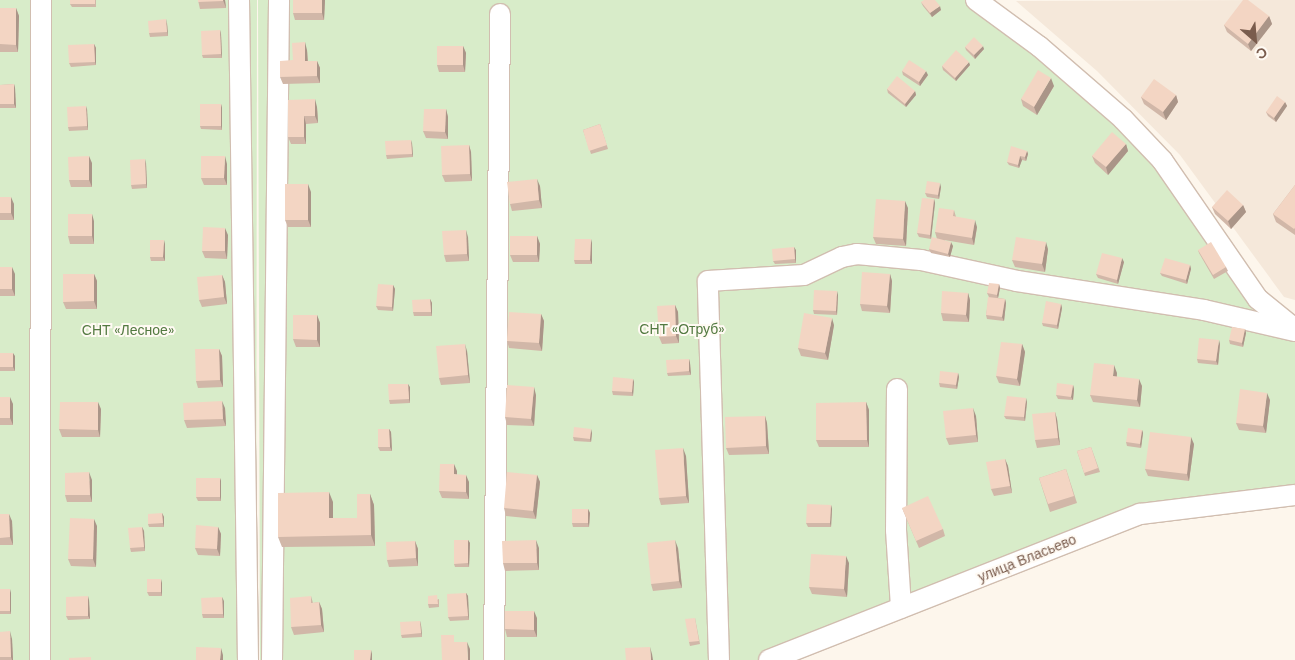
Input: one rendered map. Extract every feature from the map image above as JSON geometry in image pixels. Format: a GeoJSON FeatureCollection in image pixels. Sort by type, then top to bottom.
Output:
{"type":"FeatureCollection","features":[{"type":"Feature","properties":{"kind":"street"},"geometry":{"type":"LineString","coordinates":[[40,660],[41,0]]}},
{"type":"Feature","properties":{"kind":"street"},"geometry":{"type":"LineString","coordinates":[[239,0],[248,660]]}},
{"type":"Feature","properties":{"kind":"street"},"geometry":{"type":"LineString","coordinates":[[272,660],[279,0]]}},
{"type":"Feature","properties":{"kind":"street"},"geometry":{"type":"LineString","coordinates":[[976,0],[1040,48],[1123,119],[1162,160],[1258,299],[1295,330]]}},
{"type":"Feature","properties":{"kind":"street"},"geometry":{"type":"LineString","coordinates":[[494,660],[500,14]]}},
{"type":"Feature","properties":{"kind":"street"},"geometry":{"type":"LineString","coordinates":[[719,660],[708,281],[804,276],[842,257],[857,254],[921,260],[1017,281],[1204,310],[1295,330]]}},
{"type":"Feature","properties":{"kind":"street"},"geometry":{"type":"LineString","coordinates":[[897,389],[896,530],[901,608]]}},
{"type":"Feature","properties":{"kind":"street","name":"улица Власьево"},"geometry":{"type":"LineString","coordinates":[[769,660],[1140,514],[1295,489]]}},
{"type":"Feature","properties":{"kind":"shaded area"},"geometry":{"type":"Polygon","coordinates":[[[1295,0],[1295,300],[1284,297],[1180,155],[1097,71],[1016,1],[1295,0]]]}},
{"type":"Feature","properties":{"kind":"green space","name":"СНТ «Лесное»"},"geometry":{"type":"Polygon","coordinates":[[[0,0],[257,0],[256,660],[0,660],[0,0]]]}},
{"type":"Feature","properties":{"kind":"green space","name":"СНТ «Отруб»"},"geometry":{"type":"Polygon","coordinates":[[[258,0],[976,0],[1123,119],[1295,338],[1295,495],[1140,514],[770,660],[260,660],[258,0]]]}},
{"type":"Feature","properties":{"kind":"building"},"geometry":{"type":"Polygon","coordinates":[[[70,0],[95,0],[95,4],[70,4],[70,0]]]}},
{"type":"Feature","properties":{"kind":"building"},"geometry":{"type":"Polygon","coordinates":[[[198,0],[223,0],[223,1],[198,2],[198,0]]]}},
{"type":"Feature","properties":{"kind":"building"},"geometry":{"type":"Polygon","coordinates":[[[293,0],[322,0],[322,13],[293,13],[293,0]]]}},
{"type":"Feature","properties":{"kind":"building"},"geometry":{"type":"Polygon","coordinates":[[[924,0],[935,0],[940,6],[930,13],[921,2],[924,0]]]}},
{"type":"Feature","properties":{"kind":"building"},"geometry":{"type":"Polygon","coordinates":[[[1243,0],[1248,0],[1269,16],[1248,44],[1224,25],[1243,0]]]}},
{"type":"Feature","properties":{"kind":"building"},"geometry":{"type":"Polygon","coordinates":[[[0,8],[16,8],[16,45],[0,44],[0,8]]]}},
{"type":"Feature","properties":{"kind":"building"},"geometry":{"type":"Polygon","coordinates":[[[166,19],[167,32],[149,33],[148,21],[166,19]]]}},
{"type":"Feature","properties":{"kind":"building"},"geometry":{"type":"Polygon","coordinates":[[[220,30],[221,54],[202,55],[201,31],[220,30]]]}},
{"type":"Feature","properties":{"kind":"building"},"geometry":{"type":"Polygon","coordinates":[[[974,37],[983,46],[974,55],[965,47],[974,37]]]}},
{"type":"Feature","properties":{"kind":"building"},"geometry":{"type":"Polygon","coordinates":[[[305,42],[305,61],[317,61],[317,76],[280,77],[280,61],[293,60],[292,43],[305,42]]]}},
{"type":"Feature","properties":{"kind":"building"},"geometry":{"type":"Polygon","coordinates":[[[94,44],[95,62],[69,63],[68,45],[94,44]]]}},
{"type":"Feature","properties":{"kind":"building"},"geometry":{"type":"Polygon","coordinates":[[[437,46],[463,46],[463,65],[437,65],[437,46]]]}},
{"type":"Feature","properties":{"kind":"building"},"geometry":{"type":"Polygon","coordinates":[[[956,50],[969,62],[955,78],[942,66],[956,50]]]}},
{"type":"Feature","properties":{"kind":"building"},"geometry":{"type":"Polygon","coordinates":[[[909,60],[926,71],[919,82],[902,71],[909,60]]]}},
{"type":"Feature","properties":{"kind":"building"},"geometry":{"type":"Polygon","coordinates":[[[1038,70],[1051,78],[1034,107],[1021,99],[1038,70]]]}},
{"type":"Feature","properties":{"kind":"building"},"geometry":{"type":"Polygon","coordinates":[[[897,76],[915,91],[905,104],[887,89],[897,76]]]}},
{"type":"Feature","properties":{"kind":"building"},"geometry":{"type":"Polygon","coordinates":[[[1154,79],[1176,95],[1163,112],[1141,97],[1154,79]]]}},
{"type":"Feature","properties":{"kind":"building"},"geometry":{"type":"Polygon","coordinates":[[[14,84],[14,104],[0,104],[0,85],[14,84]]]}},
{"type":"Feature","properties":{"kind":"building"},"geometry":{"type":"Polygon","coordinates":[[[1277,96],[1285,102],[1274,118],[1266,112],[1277,96]]]}},
{"type":"Feature","properties":{"kind":"building"},"geometry":{"type":"Polygon","coordinates":[[[315,99],[315,116],[304,116],[304,137],[288,137],[288,100],[315,99]]]}},
{"type":"Feature","properties":{"kind":"building"},"geometry":{"type":"Polygon","coordinates":[[[200,104],[221,104],[221,126],[200,126],[200,104]]]}},
{"type":"Feature","properties":{"kind":"building"},"geometry":{"type":"Polygon","coordinates":[[[86,106],[87,126],[68,127],[67,107],[86,106]]]}},
{"type":"Feature","properties":{"kind":"building"},"geometry":{"type":"Polygon","coordinates":[[[424,109],[446,109],[445,132],[423,131],[424,109]]]}},
{"type":"Feature","properties":{"kind":"building"},"geometry":{"type":"Polygon","coordinates":[[[600,124],[607,145],[589,151],[583,130],[600,124]]]}},
{"type":"Feature","properties":{"kind":"building"},"geometry":{"type":"Polygon","coordinates":[[[1112,132],[1126,144],[1106,167],[1092,156],[1112,132]]]}},
{"type":"Feature","properties":{"kind":"building"},"geometry":{"type":"Polygon","coordinates":[[[411,140],[412,154],[386,155],[385,141],[411,140]]]}},
{"type":"Feature","properties":{"kind":"building"},"geometry":{"type":"Polygon","coordinates":[[[469,145],[470,174],[442,175],[441,146],[469,145]]]}},
{"type":"Feature","properties":{"kind":"building"},"geometry":{"type":"Polygon","coordinates":[[[1011,146],[1027,151],[1025,157],[1020,156],[1018,165],[1007,162],[1011,146]]]}},
{"type":"Feature","properties":{"kind":"building"},"geometry":{"type":"Polygon","coordinates":[[[89,156],[89,180],[69,180],[68,157],[89,156]]]}},
{"type":"Feature","properties":{"kind":"building"},"geometry":{"type":"Polygon","coordinates":[[[201,156],[225,156],[224,178],[201,178],[201,156]]]}},
{"type":"Feature","properties":{"kind":"building"},"geometry":{"type":"Polygon","coordinates":[[[145,159],[146,184],[131,185],[130,160],[145,159]]]}},
{"type":"Feature","properties":{"kind":"building"},"geometry":{"type":"Polygon","coordinates":[[[537,179],[539,200],[510,204],[507,182],[537,179]]]}},
{"type":"Feature","properties":{"kind":"building"},"geometry":{"type":"Polygon","coordinates":[[[927,181],[940,183],[938,195],[925,193],[927,181]]]}},
{"type":"Feature","properties":{"kind":"building"},"geometry":{"type":"Polygon","coordinates":[[[285,184],[308,184],[308,220],[285,220],[285,184]]]}},
{"type":"Feature","properties":{"kind":"building"},"geometry":{"type":"Polygon","coordinates":[[[1295,185],[1295,228],[1294,229],[1273,214],[1295,185]]]}},
{"type":"Feature","properties":{"kind":"building"},"geometry":{"type":"Polygon","coordinates":[[[1227,190],[1243,205],[1228,221],[1212,207],[1227,190]]]}},
{"type":"Feature","properties":{"kind":"building"},"geometry":{"type":"Polygon","coordinates":[[[0,197],[11,197],[11,213],[0,213],[0,197]]]}},
{"type":"Feature","properties":{"kind":"building"},"geometry":{"type":"Polygon","coordinates":[[[922,198],[934,199],[930,235],[917,233],[922,198]]]}},
{"type":"Feature","properties":{"kind":"building"},"geometry":{"type":"Polygon","coordinates":[[[876,199],[905,201],[903,239],[873,237],[876,199]]]}},
{"type":"Feature","properties":{"kind":"building"},"geometry":{"type":"Polygon","coordinates":[[[939,208],[954,210],[953,216],[975,220],[972,238],[935,232],[939,208]]]}},
{"type":"Feature","properties":{"kind":"building"},"geometry":{"type":"Polygon","coordinates":[[[68,214],[92,214],[92,236],[68,236],[68,214]]]}},
{"type":"Feature","properties":{"kind":"building"},"geometry":{"type":"Polygon","coordinates":[[[203,227],[225,228],[225,251],[202,251],[203,227]]]}},
{"type":"Feature","properties":{"kind":"building"},"geometry":{"type":"Polygon","coordinates":[[[466,230],[467,254],[444,255],[442,231],[466,230]]]}},
{"type":"Feature","properties":{"kind":"building"},"geometry":{"type":"Polygon","coordinates":[[[510,236],[537,236],[537,255],[510,255],[510,236]]]}},
{"type":"Feature","properties":{"kind":"building"},"geometry":{"type":"Polygon","coordinates":[[[932,237],[951,242],[948,254],[929,249],[932,237]]]}},
{"type":"Feature","properties":{"kind":"building"},"geometry":{"type":"Polygon","coordinates":[[[1016,237],[1046,242],[1042,264],[1012,260],[1016,237]]]}},
{"type":"Feature","properties":{"kind":"building"},"geometry":{"type":"Polygon","coordinates":[[[575,239],[591,239],[590,260],[574,260],[575,239]]]}},
{"type":"Feature","properties":{"kind":"building"},"geometry":{"type":"Polygon","coordinates":[[[150,240],[164,240],[163,257],[150,257],[150,240]]]}},
{"type":"Feature","properties":{"kind":"building"},"geometry":{"type":"Polygon","coordinates":[[[1211,242],[1226,267],[1213,275],[1198,250],[1211,242]]]}},
{"type":"Feature","properties":{"kind":"building"},"geometry":{"type":"Polygon","coordinates":[[[794,247],[795,259],[773,261],[772,249],[794,247]]]}},
{"type":"Feature","properties":{"kind":"building"},"geometry":{"type":"Polygon","coordinates":[[[1102,253],[1122,258],[1117,280],[1096,274],[1102,253]]]}},
{"type":"Feature","properties":{"kind":"building"},"geometry":{"type":"Polygon","coordinates":[[[1165,258],[1190,265],[1186,280],[1160,273],[1165,258]]]}},
{"type":"Feature","properties":{"kind":"building"},"geometry":{"type":"Polygon","coordinates":[[[0,267],[12,267],[12,289],[0,289],[0,267]]]}},
{"type":"Feature","properties":{"kind":"building"},"geometry":{"type":"Polygon","coordinates":[[[862,272],[890,274],[887,306],[860,304],[862,272]]]}},
{"type":"Feature","properties":{"kind":"building"},"geometry":{"type":"Polygon","coordinates":[[[63,274],[94,274],[94,301],[63,302],[63,274]]]}},
{"type":"Feature","properties":{"kind":"building"},"geometry":{"type":"Polygon","coordinates":[[[222,275],[224,297],[199,300],[197,277],[222,275]]]}},
{"type":"Feature","properties":{"kind":"building"},"geometry":{"type":"Polygon","coordinates":[[[989,283],[999,284],[997,295],[987,293],[989,283]]]}},
{"type":"Feature","properties":{"kind":"building"},"geometry":{"type":"Polygon","coordinates":[[[378,284],[393,285],[392,307],[376,306],[378,284]]]}},
{"type":"Feature","properties":{"kind":"building"},"geometry":{"type":"Polygon","coordinates":[[[814,290],[837,291],[836,311],[813,310],[814,290]]]}},
{"type":"Feature","properties":{"kind":"building"},"geometry":{"type":"Polygon","coordinates":[[[942,291],[968,293],[966,315],[941,313],[942,291]]]}},
{"type":"Feature","properties":{"kind":"building"},"geometry":{"type":"Polygon","coordinates":[[[988,297],[1005,299],[1002,317],[986,315],[988,297]]]}},
{"type":"Feature","properties":{"kind":"building"},"geometry":{"type":"Polygon","coordinates":[[[430,299],[431,312],[413,312],[412,300],[430,299]]]}},
{"type":"Feature","properties":{"kind":"building"},"geometry":{"type":"Polygon","coordinates":[[[1046,301],[1061,304],[1057,325],[1042,323],[1046,301]]]}},
{"type":"Feature","properties":{"kind":"building"},"geometry":{"type":"Polygon","coordinates":[[[675,305],[676,336],[659,337],[657,306],[675,305]]]}},
{"type":"Feature","properties":{"kind":"building"},"geometry":{"type":"Polygon","coordinates":[[[509,312],[541,314],[539,343],[507,341],[509,312]]]}},
{"type":"Feature","properties":{"kind":"building"},"geometry":{"type":"Polygon","coordinates":[[[804,313],[832,318],[825,353],[798,348],[804,313]]]}},
{"type":"Feature","properties":{"kind":"building"},"geometry":{"type":"Polygon","coordinates":[[[293,315],[317,315],[317,340],[293,339],[293,315]]]}},
{"type":"Feature","properties":{"kind":"building"},"geometry":{"type":"Polygon","coordinates":[[[1232,327],[1245,329],[1242,343],[1229,340],[1232,327]]]}},
{"type":"Feature","properties":{"kind":"building"},"geometry":{"type":"Polygon","coordinates":[[[1199,338],[1219,340],[1216,361],[1197,359],[1199,338]]]}},
{"type":"Feature","properties":{"kind":"building"},"geometry":{"type":"Polygon","coordinates":[[[1001,342],[1022,344],[1017,379],[996,376],[1001,342]]]}},
{"type":"Feature","properties":{"kind":"building"},"geometry":{"type":"Polygon","coordinates":[[[465,344],[468,375],[439,378],[436,346],[465,344]]]}},
{"type":"Feature","properties":{"kind":"building"},"geometry":{"type":"Polygon","coordinates":[[[195,349],[219,349],[220,380],[196,381],[195,349]]]}},
{"type":"Feature","properties":{"kind":"building"},"geometry":{"type":"Polygon","coordinates":[[[0,353],[13,353],[13,367],[0,367],[0,353]]]}},
{"type":"Feature","properties":{"kind":"building"},"geometry":{"type":"Polygon","coordinates":[[[689,359],[689,371],[667,373],[666,360],[689,359]]]}},
{"type":"Feature","properties":{"kind":"building"},"geometry":{"type":"Polygon","coordinates":[[[1094,363],[1114,365],[1113,376],[1139,379],[1137,400],[1090,395],[1094,363]]]}},
{"type":"Feature","properties":{"kind":"building"},"geometry":{"type":"Polygon","coordinates":[[[940,371],[958,373],[956,385],[939,383],[940,371]]]}},
{"type":"Feature","properties":{"kind":"building"},"geometry":{"type":"Polygon","coordinates":[[[613,377],[633,379],[632,392],[612,391],[613,377]]]}},
{"type":"Feature","properties":{"kind":"building"},"geometry":{"type":"Polygon","coordinates":[[[1057,383],[1073,385],[1071,397],[1056,395],[1057,383]]]}},
{"type":"Feature","properties":{"kind":"building"},"geometry":{"type":"Polygon","coordinates":[[[388,384],[408,384],[409,399],[389,400],[388,384]]]}},
{"type":"Feature","properties":{"kind":"building"},"geometry":{"type":"Polygon","coordinates":[[[507,385],[534,387],[531,419],[505,417],[507,385]]]}},
{"type":"Feature","properties":{"kind":"building"},"geometry":{"type":"Polygon","coordinates":[[[1240,389],[1267,393],[1263,426],[1236,423],[1240,389]]]}},
{"type":"Feature","properties":{"kind":"building"},"geometry":{"type":"Polygon","coordinates":[[[1007,396],[1026,398],[1024,417],[1004,416],[1007,396]]]}},
{"type":"Feature","properties":{"kind":"building"},"geometry":{"type":"Polygon","coordinates":[[[0,397],[10,397],[10,418],[0,418],[0,397]]]}},
{"type":"Feature","properties":{"kind":"building"},"geometry":{"type":"Polygon","coordinates":[[[222,401],[223,419],[184,420],[183,403],[222,401]]]}},
{"type":"Feature","properties":{"kind":"building"},"geometry":{"type":"Polygon","coordinates":[[[60,402],[98,402],[98,430],[59,429],[60,402]]]}},
{"type":"Feature","properties":{"kind":"building"},"geometry":{"type":"Polygon","coordinates":[[[866,402],[867,440],[816,440],[816,403],[866,402]]]}},
{"type":"Feature","properties":{"kind":"building"},"geometry":{"type":"Polygon","coordinates":[[[973,408],[976,435],[946,438],[943,411],[973,408]]]}},
{"type":"Feature","properties":{"kind":"building"},"geometry":{"type":"Polygon","coordinates":[[[1055,412],[1058,438],[1035,440],[1032,414],[1055,412]]]}},
{"type":"Feature","properties":{"kind":"building"},"geometry":{"type":"Polygon","coordinates":[[[765,416],[766,446],[726,448],[725,417],[765,416]]]}},
{"type":"Feature","properties":{"kind":"building"},"geometry":{"type":"Polygon","coordinates":[[[574,427],[591,429],[590,439],[573,437],[574,427]]]}},
{"type":"Feature","properties":{"kind":"building"},"geometry":{"type":"Polygon","coordinates":[[[1128,428],[1142,430],[1140,444],[1126,442],[1128,428]]]}},
{"type":"Feature","properties":{"kind":"building"},"geometry":{"type":"Polygon","coordinates":[[[378,429],[389,429],[390,447],[378,447],[378,429]]]}},
{"type":"Feature","properties":{"kind":"building"},"geometry":{"type":"Polygon","coordinates":[[[1150,432],[1191,437],[1187,474],[1145,469],[1150,432]]]}},
{"type":"Feature","properties":{"kind":"building"},"geometry":{"type":"Polygon","coordinates":[[[1091,447],[1098,468],[1084,473],[1077,451],[1091,447]]]}},
{"type":"Feature","properties":{"kind":"building"},"geometry":{"type":"Polygon","coordinates":[[[683,448],[686,496],[659,498],[655,450],[683,448]]]}},
{"type":"Feature","properties":{"kind":"building"},"geometry":{"type":"Polygon","coordinates":[[[1005,459],[1010,486],[991,489],[986,462],[1005,459]]]}},
{"type":"Feature","properties":{"kind":"building"},"geometry":{"type":"Polygon","coordinates":[[[440,464],[454,464],[454,474],[466,475],[466,492],[439,491],[440,464]]]}},
{"type":"Feature","properties":{"kind":"building"},"geometry":{"type":"Polygon","coordinates":[[[1066,469],[1074,496],[1048,504],[1039,478],[1066,469]]]}},
{"type":"Feature","properties":{"kind":"building"},"geometry":{"type":"Polygon","coordinates":[[[89,472],[90,495],[65,495],[65,473],[89,472]]]}},
{"type":"Feature","properties":{"kind":"building"},"geometry":{"type":"Polygon","coordinates":[[[507,472],[537,475],[533,511],[504,508],[507,472]]]}},
{"type":"Feature","properties":{"kind":"building"},"geometry":{"type":"Polygon","coordinates":[[[196,478],[220,478],[220,497],[196,497],[196,478]]]}},
{"type":"Feature","properties":{"kind":"building"},"geometry":{"type":"Polygon","coordinates":[[[329,492],[329,518],[357,518],[357,494],[370,494],[371,535],[278,537],[278,493],[329,492]]]}},
{"type":"Feature","properties":{"kind":"building"},"geometry":{"type":"Polygon","coordinates":[[[928,496],[943,529],[916,541],[902,508],[928,496]]]}},
{"type":"Feature","properties":{"kind":"building"},"geometry":{"type":"Polygon","coordinates":[[[807,504],[831,505],[830,523],[806,523],[807,504]]]}},
{"type":"Feature","properties":{"kind":"building"},"geometry":{"type":"Polygon","coordinates":[[[572,509],[588,509],[588,523],[572,523],[572,509]]]}},
{"type":"Feature","properties":{"kind":"building"},"geometry":{"type":"Polygon","coordinates":[[[162,513],[163,523],[148,524],[148,514],[162,513]]]}},
{"type":"Feature","properties":{"kind":"building"},"geometry":{"type":"Polygon","coordinates":[[[0,514],[9,514],[10,537],[0,538],[0,514]]]}},
{"type":"Feature","properties":{"kind":"building"},"geometry":{"type":"Polygon","coordinates":[[[70,518],[94,519],[93,559],[68,559],[70,518]]]}},
{"type":"Feature","properties":{"kind":"building"},"geometry":{"type":"Polygon","coordinates":[[[196,525],[218,527],[217,549],[195,548],[196,525]]]}},
{"type":"Feature","properties":{"kind":"building"},"geometry":{"type":"Polygon","coordinates":[[[142,527],[144,547],[130,548],[128,528],[142,527]]]}},
{"type":"Feature","properties":{"kind":"building"},"geometry":{"type":"Polygon","coordinates":[[[454,540],[468,540],[468,563],[454,564],[454,540]]]}},
{"type":"Feature","properties":{"kind":"building"},"geometry":{"type":"Polygon","coordinates":[[[536,540],[537,563],[503,563],[502,541],[536,540]]]}},
{"type":"Feature","properties":{"kind":"building"},"geometry":{"type":"Polygon","coordinates":[[[675,540],[679,581],[651,584],[647,543],[675,540]]]}},
{"type":"Feature","properties":{"kind":"building"},"geometry":{"type":"Polygon","coordinates":[[[415,541],[416,558],[387,560],[386,542],[415,541]]]}},
{"type":"Feature","properties":{"kind":"building"},"geometry":{"type":"Polygon","coordinates":[[[811,554],[846,556],[844,589],[809,587],[811,554]]]}},
{"type":"Feature","properties":{"kind":"building"},"geometry":{"type":"Polygon","coordinates":[[[147,579],[161,579],[161,592],[147,592],[147,579]]]}},
{"type":"Feature","properties":{"kind":"building"},"geometry":{"type":"Polygon","coordinates":[[[0,589],[10,589],[10,611],[0,611],[0,589]]]}},
{"type":"Feature","properties":{"kind":"building"},"geometry":{"type":"Polygon","coordinates":[[[466,593],[468,616],[448,617],[447,594],[466,593]]]}},
{"type":"Feature","properties":{"kind":"building"},"geometry":{"type":"Polygon","coordinates":[[[437,595],[438,604],[428,604],[428,596],[437,595]]]}},
{"type":"Feature","properties":{"kind":"building"},"geometry":{"type":"Polygon","coordinates":[[[88,596],[88,616],[66,616],[66,597],[88,596]]]}},
{"type":"Feature","properties":{"kind":"building"},"geometry":{"type":"Polygon","coordinates":[[[311,596],[311,603],[319,602],[321,625],[291,627],[290,598],[311,596]]]}},
{"type":"Feature","properties":{"kind":"building"},"geometry":{"type":"Polygon","coordinates":[[[222,597],[223,614],[202,614],[201,598],[222,597]]]}},
{"type":"Feature","properties":{"kind":"building"},"geometry":{"type":"Polygon","coordinates":[[[505,611],[534,611],[534,630],[505,629],[505,611]]]}},
{"type":"Feature","properties":{"kind":"building"},"geometry":{"type":"Polygon","coordinates":[[[695,618],[699,641],[689,642],[685,619],[695,618]]]}},
{"type":"Feature","properties":{"kind":"building"},"geometry":{"type":"Polygon","coordinates":[[[420,621],[421,633],[401,635],[400,622],[420,621]]]}},
{"type":"Feature","properties":{"kind":"building"},"geometry":{"type":"Polygon","coordinates":[[[10,631],[11,657],[0,657],[0,632],[10,631]]]}},
{"type":"Feature","properties":{"kind":"building"},"geometry":{"type":"Polygon","coordinates":[[[441,635],[454,635],[454,642],[467,642],[468,660],[442,660],[441,635]]]}},
{"type":"Feature","properties":{"kind":"building"},"geometry":{"type":"Polygon","coordinates":[[[196,647],[221,648],[220,660],[196,660],[196,647]]]}},
{"type":"Feature","properties":{"kind":"building"},"geometry":{"type":"Polygon","coordinates":[[[650,647],[651,660],[626,660],[625,648],[650,647]]]}},
{"type":"Feature","properties":{"kind":"building"},"geometry":{"type":"Polygon","coordinates":[[[354,650],[371,650],[370,660],[354,660],[354,650]]]}},
{"type":"Feature","properties":{"kind":"building"},"geometry":{"type":"Polygon","coordinates":[[[91,657],[91,660],[69,660],[69,658],[91,657]]]}}]}
